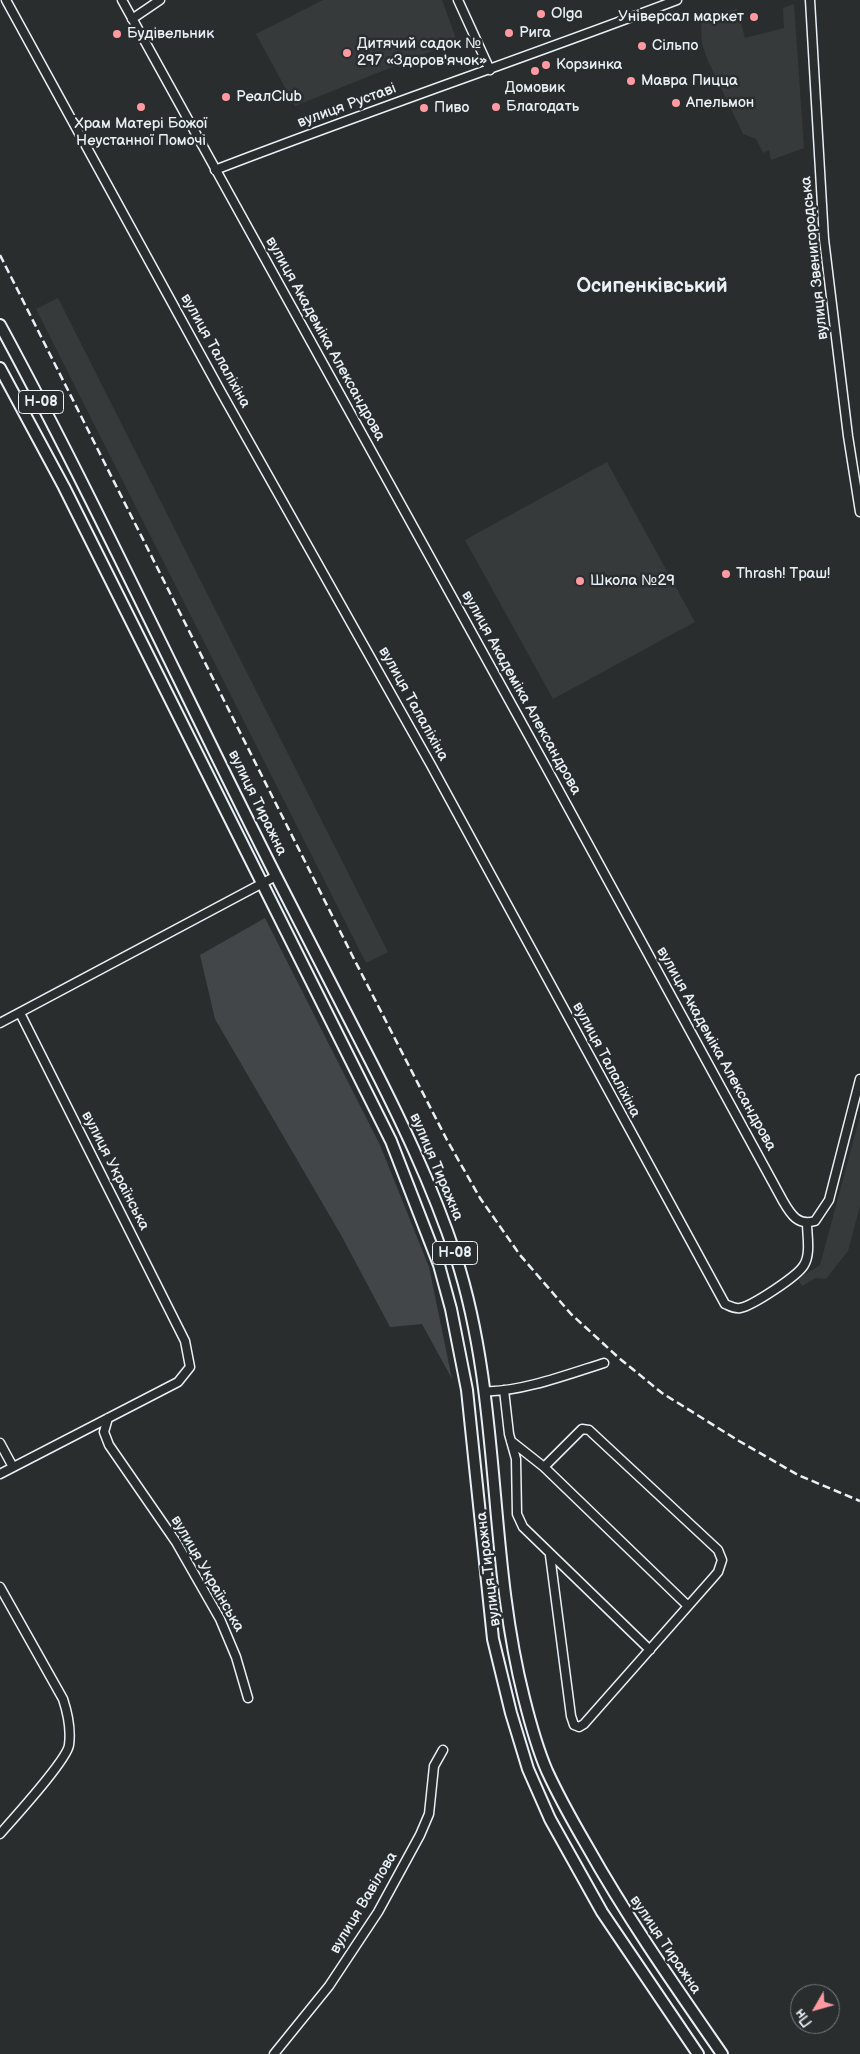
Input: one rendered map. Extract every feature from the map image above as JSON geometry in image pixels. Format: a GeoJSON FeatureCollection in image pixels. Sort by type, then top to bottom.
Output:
{"type":"FeatureCollection","features":[{"type":"Feature","properties":{"kind":"main road","name":"вулиця Тиражна"},"geometry":{"type":"LineString","coordinates":[[0,325],[81,479],[276,876],[406,1132],[434,1195],[470,1305],[486,1391],[500,1538],[512,1637],[524,1698],[545,1767],[618,1902],[722,2054]]}},
{"type":"Feature","properties":{"kind":"main road","name":"вулиця Тиражна"},"geometry":{"type":"LineString","coordinates":[[0,368],[68,496],[395,1150],[440,1265],[451,1309],[467,1390],[494,1639],[511,1713],[528,1769],[550,1820],[602,1912],[698,2054]]}},
{"type":"Feature","properties":{"kind":"main road"},"geometry":{"type":"LineString","coordinates":[[467,1390],[486,1391]]}},
{"type":"Feature","properties":{"kind":"street","name":"вулиця Талаліхіна"},"geometry":{"type":"LineString","coordinates":[[6,0],[221,392],[431,765],[725,1304],[732,1308],[740,1308],[782,1285],[797,1273],[804,1266],[807,1258],[807,1223]]}},
{"type":"Feature","properties":{"kind":"street","name":"вулиця Академіка Александрова"},"geometry":{"type":"LineString","coordinates":[[122,0],[540,756],[783,1201],[794,1218],[807,1223]]}},
{"type":"Feature","properties":{"kind":"street"},"geometry":{"type":"LineString","coordinates":[[132,19],[160,0]]}},
{"type":"Feature","properties":{"kind":"street"},"geometry":{"type":"LineString","coordinates":[[458,0],[490,70]]}},
{"type":"Feature","properties":{"kind":"street","name":"вулиця Руставі"},"geometry":{"type":"LineString","coordinates":[[215,170],[345,120],[490,70],[677,0]]}},
{"type":"Feature","properties":{"kind":"street","name":"вулиця Звенигородська"},"geometry":{"type":"LineString","coordinates":[[810,0],[824,238],[848,436],[860,512]]}},
{"type":"Feature","properties":{"kind":"street"},"geometry":{"type":"LineString","coordinates":[[0,1024],[142,946],[276,876]]}},
{"type":"Feature","properties":{"kind":"street","name":"вулиця Українська"},"geometry":{"type":"LineString","coordinates":[[0,1474],[178,1382],[190,1367],[185,1341],[20,1013]]}},
{"type":"Feature","properties":{"kind":"street"},"geometry":{"type":"LineString","coordinates":[[807,1223],[815,1221],[828,1200],[860,1079]]}},
{"type":"Feature","properties":{"kind":"street"},"geometry":{"type":"LineString","coordinates":[[486,1391],[504,1390],[557,1378],[604,1363]]}},
{"type":"Feature","properties":{"kind":"street"},"geometry":{"type":"LineString","coordinates":[[504,1390],[511,1441],[516,1459],[517,1514],[523,1527],[650,1650]]}},
{"type":"Feature","properties":{"kind":"street","name":"вулиця Українська"},"geometry":{"type":"LineString","coordinates":[[108,1418],[104,1432],[109,1445],[176,1542],[220,1619],[236,1656],[248,1698]]}},
{"type":"Feature","properties":{"kind":"street"},"geometry":{"type":"LineString","coordinates":[[544,1467],[582,1429],[589,1430],[718,1550],[722,1560],[718,1572],[584,1724],[579,1727],[574,1725],[571,1716],[550,1555]]}},
{"type":"Feature","properties":{"kind":"street"},"geometry":{"type":"LineString","coordinates":[[511,1441],[544,1467],[688,1606]]}},
{"type":"Feature","properties":{"kind":"street"},"geometry":{"type":"LineString","coordinates":[[0,1443],[13,1467]]}},
{"type":"Feature","properties":{"kind":"street"},"geometry":{"type":"LineString","coordinates":[[0,1587],[64,1699],[69,1717],[69,1747],[64,1756],[0,1834]]}},
{"type":"Feature","properties":{"kind":"street","name":"вулиця Вавілова"},"geometry":{"type":"LineString","coordinates":[[274,2054],[329,1986],[378,1912],[420,1835],[429,1814],[434,1766],[443,1750]]}},
{"type":"Feature","properties":{"kind":"shaded area","name":"Дитячий садок № 297 «Здоров'ячок»"},"geometry":{"type":"Polygon","coordinates":[[[323,0],[442,0],[457,41],[295,106],[256,34],[323,0]]]}},
{"type":"Feature","properties":{"kind":"shaded area"},"geometry":{"type":"Polygon","coordinates":[[[794,4],[804,148],[771,160],[769,150],[763,153],[756,139],[743,134],[708,61],[702,44],[701,23],[713,13],[737,9],[745,38],[784,28],[783,8],[794,4]]]}},
{"type":"Feature","properties":{"kind":"shaded area"},"geometry":{"type":"Polygon","coordinates":[[[58,298],[388,952],[366,963],[36,309],[58,298]]]}},
{"type":"Feature","properties":{"kind":"shaded area","name":"Школа №29"},"geometry":{"type":"Polygon","coordinates":[[[607,462],[695,622],[553,699],[465,540],[607,462]]]}},
{"type":"Feature","properties":{"kind":"shaded area"},"geometry":{"type":"Polygon","coordinates":[[[265,918],[380,1145],[429,1267],[452,1379],[422,1324],[390,1327],[341,1235],[215,1019],[200,955],[265,918]]]}},
{"type":"Feature","properties":{"kind":"shaded area"},"geometry":{"type":"Polygon","coordinates":[[[860,1116],[860,1206],[848,1251],[826,1279],[816,1278],[802,1286],[798,1279],[820,1265],[860,1116]]]}},
{"type":"Feature","properties":{"kind":"railway"},"geometry":{"type":"LineString","coordinates":[[0,255],[353,957],[447,1140],[480,1198],[520,1255],[571,1314],[619,1358],[662,1393],[798,1475],[860,1501]]}},
{"type":"Feature","properties":{"kind":"place","name":"Olga"},"geometry":{"type":"Point","coordinates":[541,14]}},
{"type":"Feature","properties":{"kind":"place","name":"Універсал маркет"},"geometry":{"type":"Point","coordinates":[754,17]}},
{"type":"Feature","properties":{"kind":"place","name":"Рига"},"geometry":{"type":"Point","coordinates":[509,33]}},
{"type":"Feature","properties":{"kind":"place","name":"Будівельник"},"geometry":{"type":"Point","coordinates":[117,34]}},
{"type":"Feature","properties":{"kind":"place","name":"Сільпо"},"geometry":{"type":"Point","coordinates":[642,46]}},
{"type":"Feature","properties":{"kind":"place","name":"Дитячий садок № 297 «Здоров'ячок»"},"geometry":{"type":"Point","coordinates":[347,53]}},
{"type":"Feature","properties":{"kind":"place","name":"Корзинка"},"geometry":{"type":"Point","coordinates":[546,65]}},
{"type":"Feature","properties":{"kind":"place","name":"Домовик"},"geometry":{"type":"Point","coordinates":[535,71]}},
{"type":"Feature","properties":{"kind":"place","name":"Мавра Пицца"},"geometry":{"type":"Point","coordinates":[631,81]}},
{"type":"Feature","properties":{"kind":"place","name":"РеалClub"},"geometry":{"type":"Point","coordinates":[226,97]}},
{"type":"Feature","properties":{"kind":"place","name":"Апельмон"},"geometry":{"type":"Point","coordinates":[676,103]}},
{"type":"Feature","properties":{"kind":"place","name":"Храм Матері Божої Неустанної Помочі"},"geometry":{"type":"Point","coordinates":[141,107]}},
{"type":"Feature","properties":{"kind":"place","name":"Благодать"},"geometry":{"type":"Point","coordinates":[496,107]}},
{"type":"Feature","properties":{"kind":"place","name":"Пиво"},"geometry":{"type":"Point","coordinates":[424,108]}},
{"type":"Feature","properties":{"kind":"place","name":"Thrash! Траш!"},"geometry":{"type":"Point","coordinates":[726,574]}},
{"type":"Feature","properties":{"kind":"place","name":"Школа №29"},"geometry":{"type":"Point","coordinates":[580,581]}},
{"type":"Feature","properties":{"kind":"district","name":"Осипенківський"},"geometry":{"type":"Point","coordinates":[652,287]}}]}
